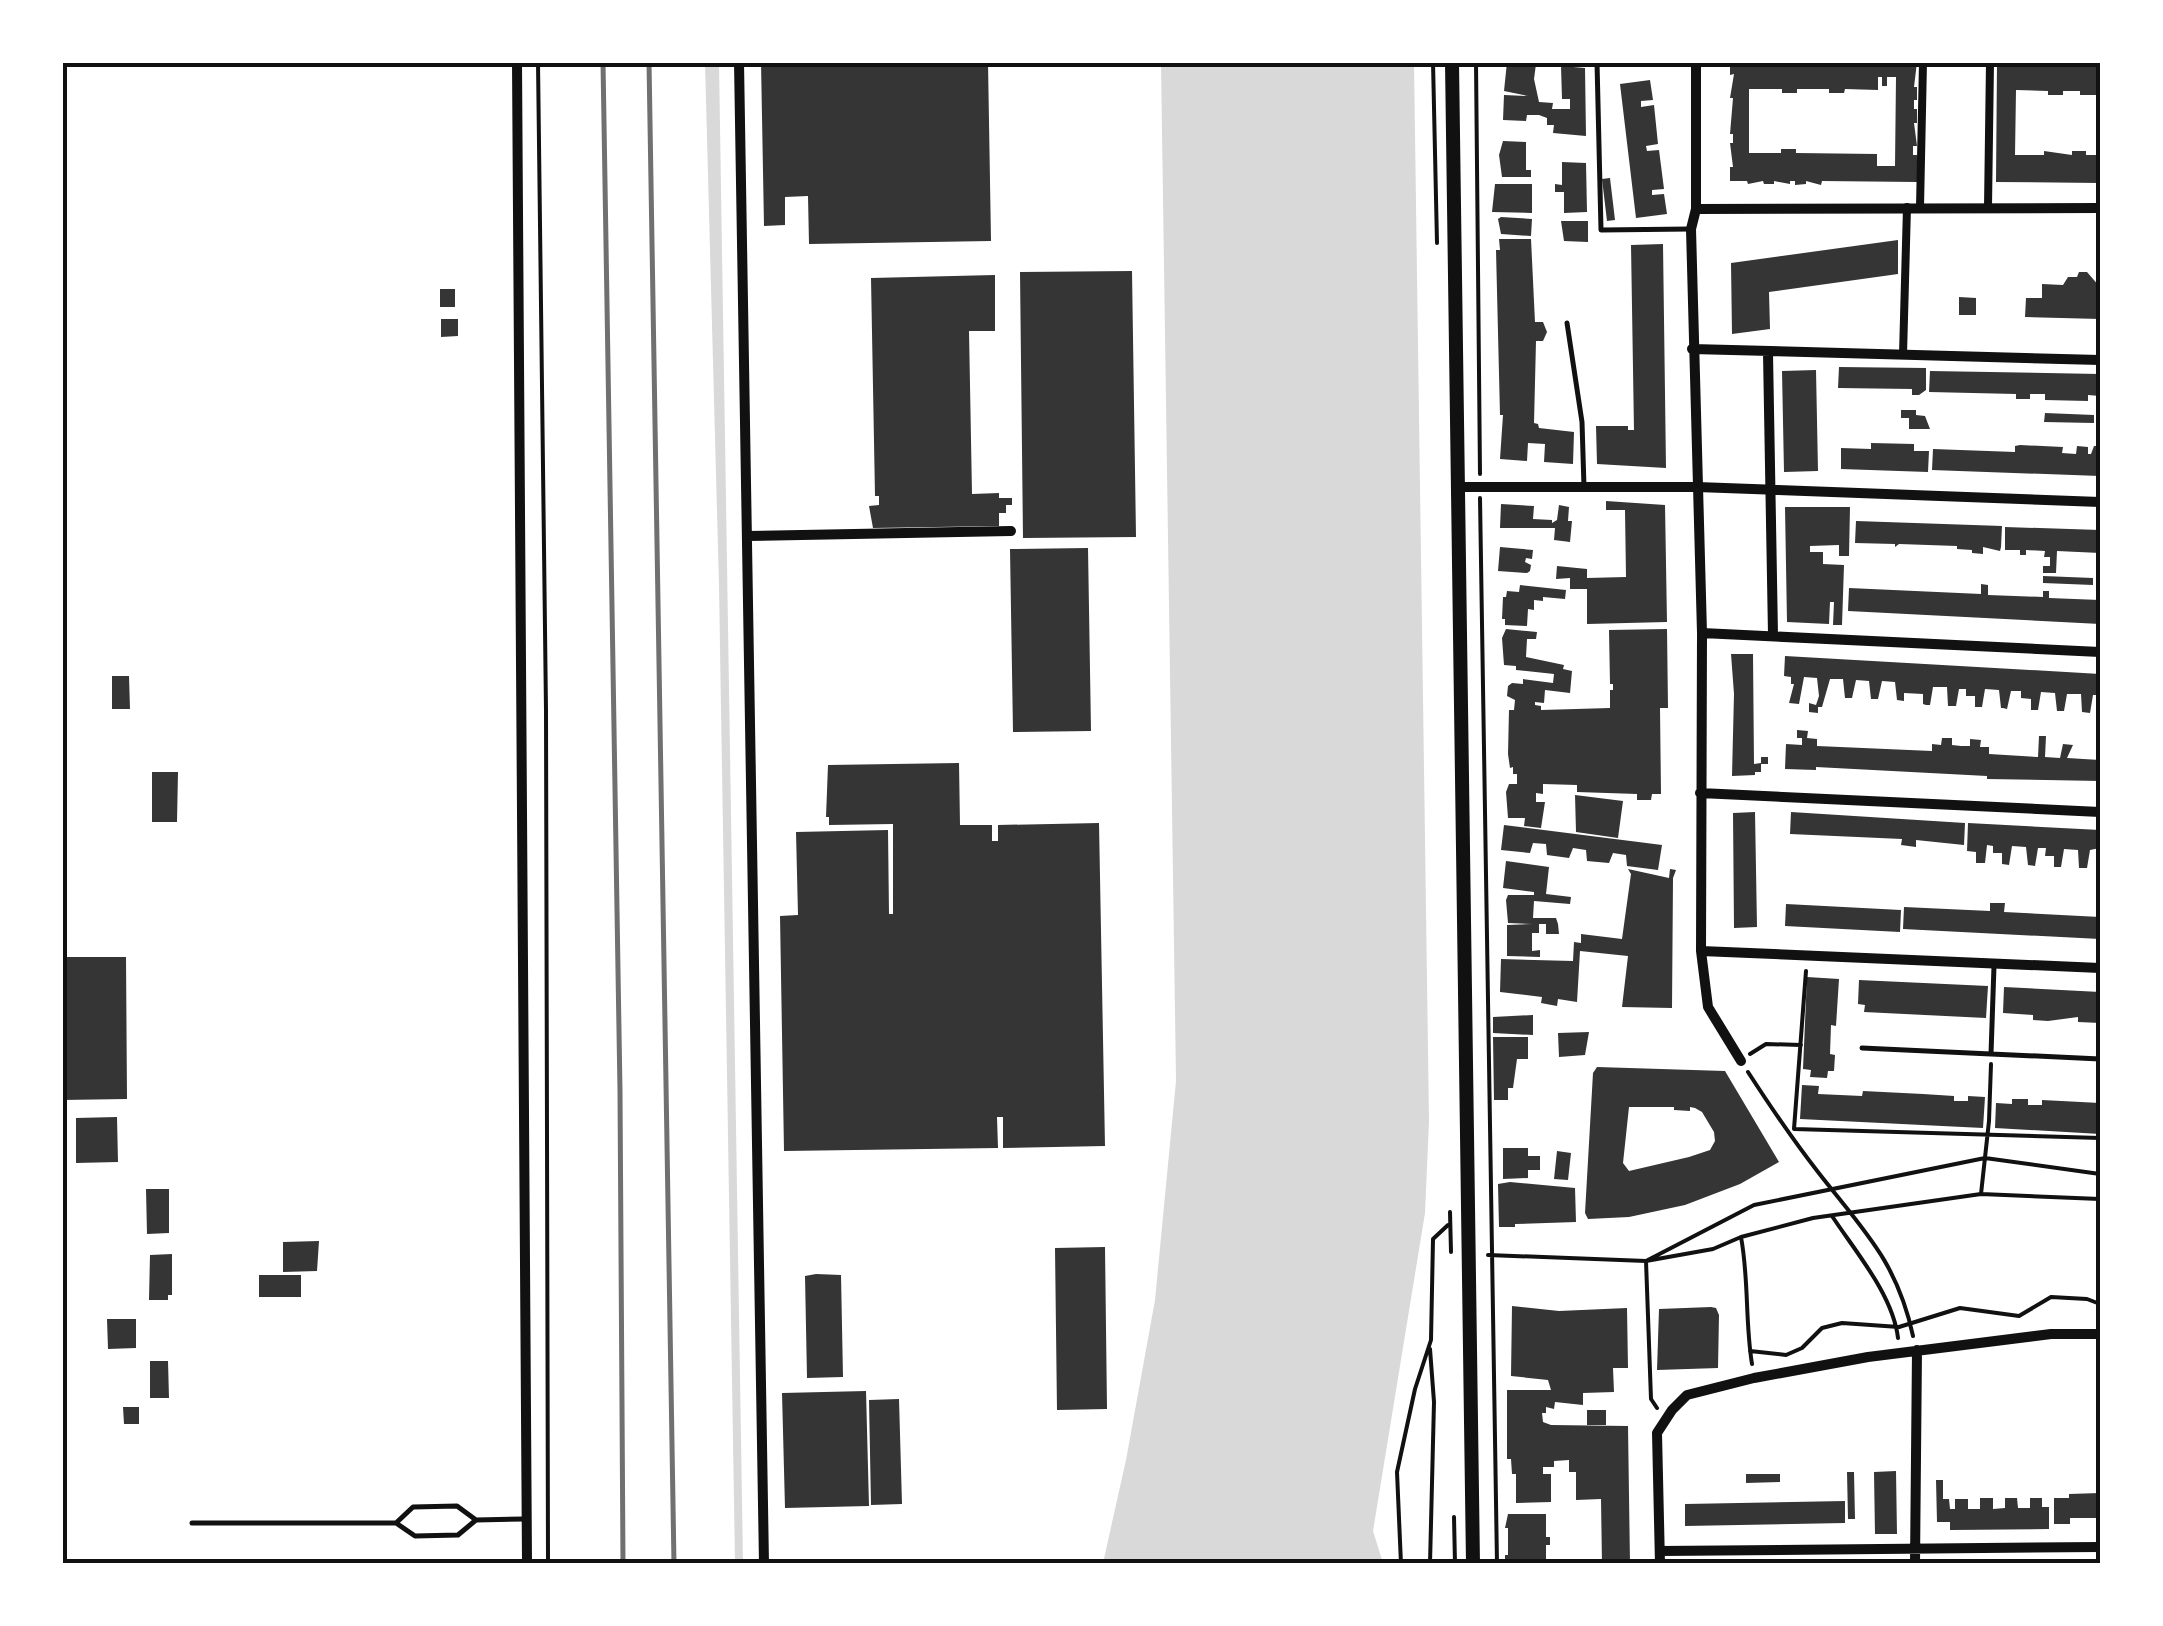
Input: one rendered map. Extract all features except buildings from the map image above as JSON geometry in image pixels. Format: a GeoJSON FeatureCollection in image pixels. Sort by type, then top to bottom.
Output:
{"type":"FeatureCollection","features":[{"type":"Feature","properties":{"kind":"main road"},"geometry":{"type":"LineString","coordinates":[[1452,62],[1473,1564]]}},
{"type":"Feature","properties":{"kind":"street"},"geometry":{"type":"LineString","coordinates":[[518,62],[528,1564]]}},
{"type":"Feature","properties":{"kind":"street"},"geometry":{"type":"LineString","coordinates":[[738,62],[764,1564]]}},
{"type":"Feature","properties":{"kind":"street"},"geometry":{"type":"LineString","coordinates":[[1696,62],[1696,209],[1691,229],[1702,633],[1701,950],[1708,1007],[1740,1061]]}},
{"type":"Feature","properties":{"kind":"street"},"geometry":{"type":"LineString","coordinates":[[1920,207],[1923,62]]}},
{"type":"Feature","properties":{"kind":"street"},"geometry":{"type":"LineString","coordinates":[[1988,207],[1990,62]]}},
{"type":"Feature","properties":{"kind":"street"},"geometry":{"type":"LineString","coordinates":[[1903,355],[1907,207]]}},
{"type":"Feature","properties":{"kind":"street"},"geometry":{"type":"LineString","coordinates":[[1696,209],[2100,208]]}},
{"type":"Feature","properties":{"kind":"street"},"geometry":{"type":"LineString","coordinates":[[1692,349],[2100,360]]}},
{"type":"Feature","properties":{"kind":"street"},"geometry":{"type":"LineString","coordinates":[[1768,353],[1773,635]]}},
{"type":"Feature","properties":{"kind":"street"},"geometry":{"type":"LineString","coordinates":[[1458,487],[1697,487],[2100,502]]}},
{"type":"Feature","properties":{"kind":"street"},"geometry":{"type":"LineString","coordinates":[[747,536],[1011,532]]}},
{"type":"Feature","properties":{"kind":"street"},"geometry":{"type":"LineString","coordinates":[[1702,633],[2100,652]]}},
{"type":"Feature","properties":{"kind":"street"},"geometry":{"type":"LineString","coordinates":[[1700,793],[2100,812]]}},
{"type":"Feature","properties":{"kind":"street"},"geometry":{"type":"LineString","coordinates":[[1701,950],[2100,968]]}},
{"type":"Feature","properties":{"kind":"street"},"geometry":{"type":"LineString","coordinates":[[2100,1334],[2051,1334],[1916,1350],[1754,1378],[1687,1396],[1657,1433],[1660,1558],[1915,1547],[2100,1547]]}},
{"type":"Feature","properties":{"kind":"street"},"geometry":{"type":"LineString","coordinates":[[1915,1564],[1916,1350]]}},
{"type":"Feature","properties":{"kind":"street"},"geometry":{"type":"LineString","coordinates":[[2066,1547],[2067,1564]]}},
{"type":"Feature","properties":{"kind":"lane"},"geometry":{"type":"LineString","coordinates":[[1597,62],[1601,230],[1691,229]]}},
{"type":"Feature","properties":{"kind":"lane"},"geometry":{"type":"LineString","coordinates":[[1567,323],[1582,422],[1584,487]]}},
{"type":"Feature","properties":{"kind":"lane"},"geometry":{"type":"LineString","coordinates":[[1992,1054],[1994,963]]}},
{"type":"Feature","properties":{"kind":"lane"},"geometry":{"type":"LineString","coordinates":[[1862,1048],[2100,1059]]}},
{"type":"Feature","properties":{"kind":"lane"},"geometry":{"type":"LineString","coordinates":[[396,1523],[413,1506],[457,1506],[476,1520],[527,1519]]}},
{"type":"Feature","properties":{"kind":"lane"},"geometry":{"type":"LineString","coordinates":[[192,1523],[396,1523],[415,1536],[458,1536],[476,1520]]}},
{"type":"Feature","properties":{"kind":"path"},"geometry":{"type":"LineString","coordinates":[[538,62],[548,1564]]}},
{"type":"Feature","properties":{"kind":"path"},"geometry":{"type":"LineString","coordinates":[[1476,62],[1497,1564]]}},
{"type":"Feature","properties":{"kind":"path"},"geometry":{"type":"LineString","coordinates":[[1807,954],[1794,1130],[2100,1138]]}},
{"type":"Feature","properties":{"kind":"path"},"geometry":{"type":"LineString","coordinates":[[1801,1046],[1766,1044],[1740,1061],[1789,1135],[1879,1247],[1896,1277],[1916,1350]]}},
{"type":"Feature","properties":{"kind":"path"},"geometry":{"type":"LineString","coordinates":[[1980,1194],[1992,1054]]}},
{"type":"Feature","properties":{"kind":"path"},"geometry":{"type":"LineString","coordinates":[[1646,1261],[1754,1205],[1833,1192],[1985,1158],[2100,1174]]}},
{"type":"Feature","properties":{"kind":"path"},"geometry":{"type":"LineString","coordinates":[[1468,1256],[1646,1261],[1713,1249],[1742,1237],[1832,1216],[1980,1194],[2100,1200]]}},
{"type":"Feature","properties":{"kind":"path"},"geometry":{"type":"LineString","coordinates":[[1832,1216],[1868,1269],[1897,1328],[1899,1353]]}},
{"type":"Feature","properties":{"kind":"path"},"geometry":{"type":"LineString","coordinates":[[1430,1564],[1433,1239],[1449,1225]]}},
{"type":"Feature","properties":{"kind":"path"},"geometry":{"type":"LineString","coordinates":[[1742,1237],[1754,1378]]}},
{"type":"Feature","properties":{"kind":"path"},"geometry":{"type":"LineString","coordinates":[[1646,1261],[1651,1399],[1665,1420]]}},
{"type":"Feature","properties":{"kind":"path"},"geometry":{"type":"LineString","coordinates":[[1750,1350],[1786,1354],[1802,1348],[1822,1328],[1842,1323],[1897,1328],[1960,1308],[2019,1316],[2050,1297],[2087,1299],[2100,1304]]}},
{"type":"Feature","properties":{"kind":"path"},"geometry":{"type":"LineString","coordinates":[[1401,1564],[1397,1472],[1414,1390],[1430,1346]]}},
{"type":"Feature","properties":{"kind":"path"},"geometry":{"type":"LineString","coordinates":[[1485,1536],[1497,1536]]}},
{"type":"Feature","properties":{"kind":"shaded area"},"geometry":{"type":"Polygon","coordinates":[[[705,63],[719,63],[743,1564],[735,1563],[719,586],[705,63]]]}},
{"type":"Feature","properties":{"kind":"shaded area"},"geometry":{"type":"Polygon","coordinates":[[[1161,63],[1414,63],[1429,1121],[1425,1213],[1373,1531],[1383,1563],[1103,1563],[1155,1300],[1176,1081],[1161,63]]]}},
{"type":"Feature","properties":{"kind":"railway"},"geometry":{"type":"LineString","coordinates":[[603,62],[620,1091],[623,1564]]}},
{"type":"Feature","properties":{"kind":"railway"},"geometry":{"type":"LineString","coordinates":[[649,62],[674,1564]]}}]}
